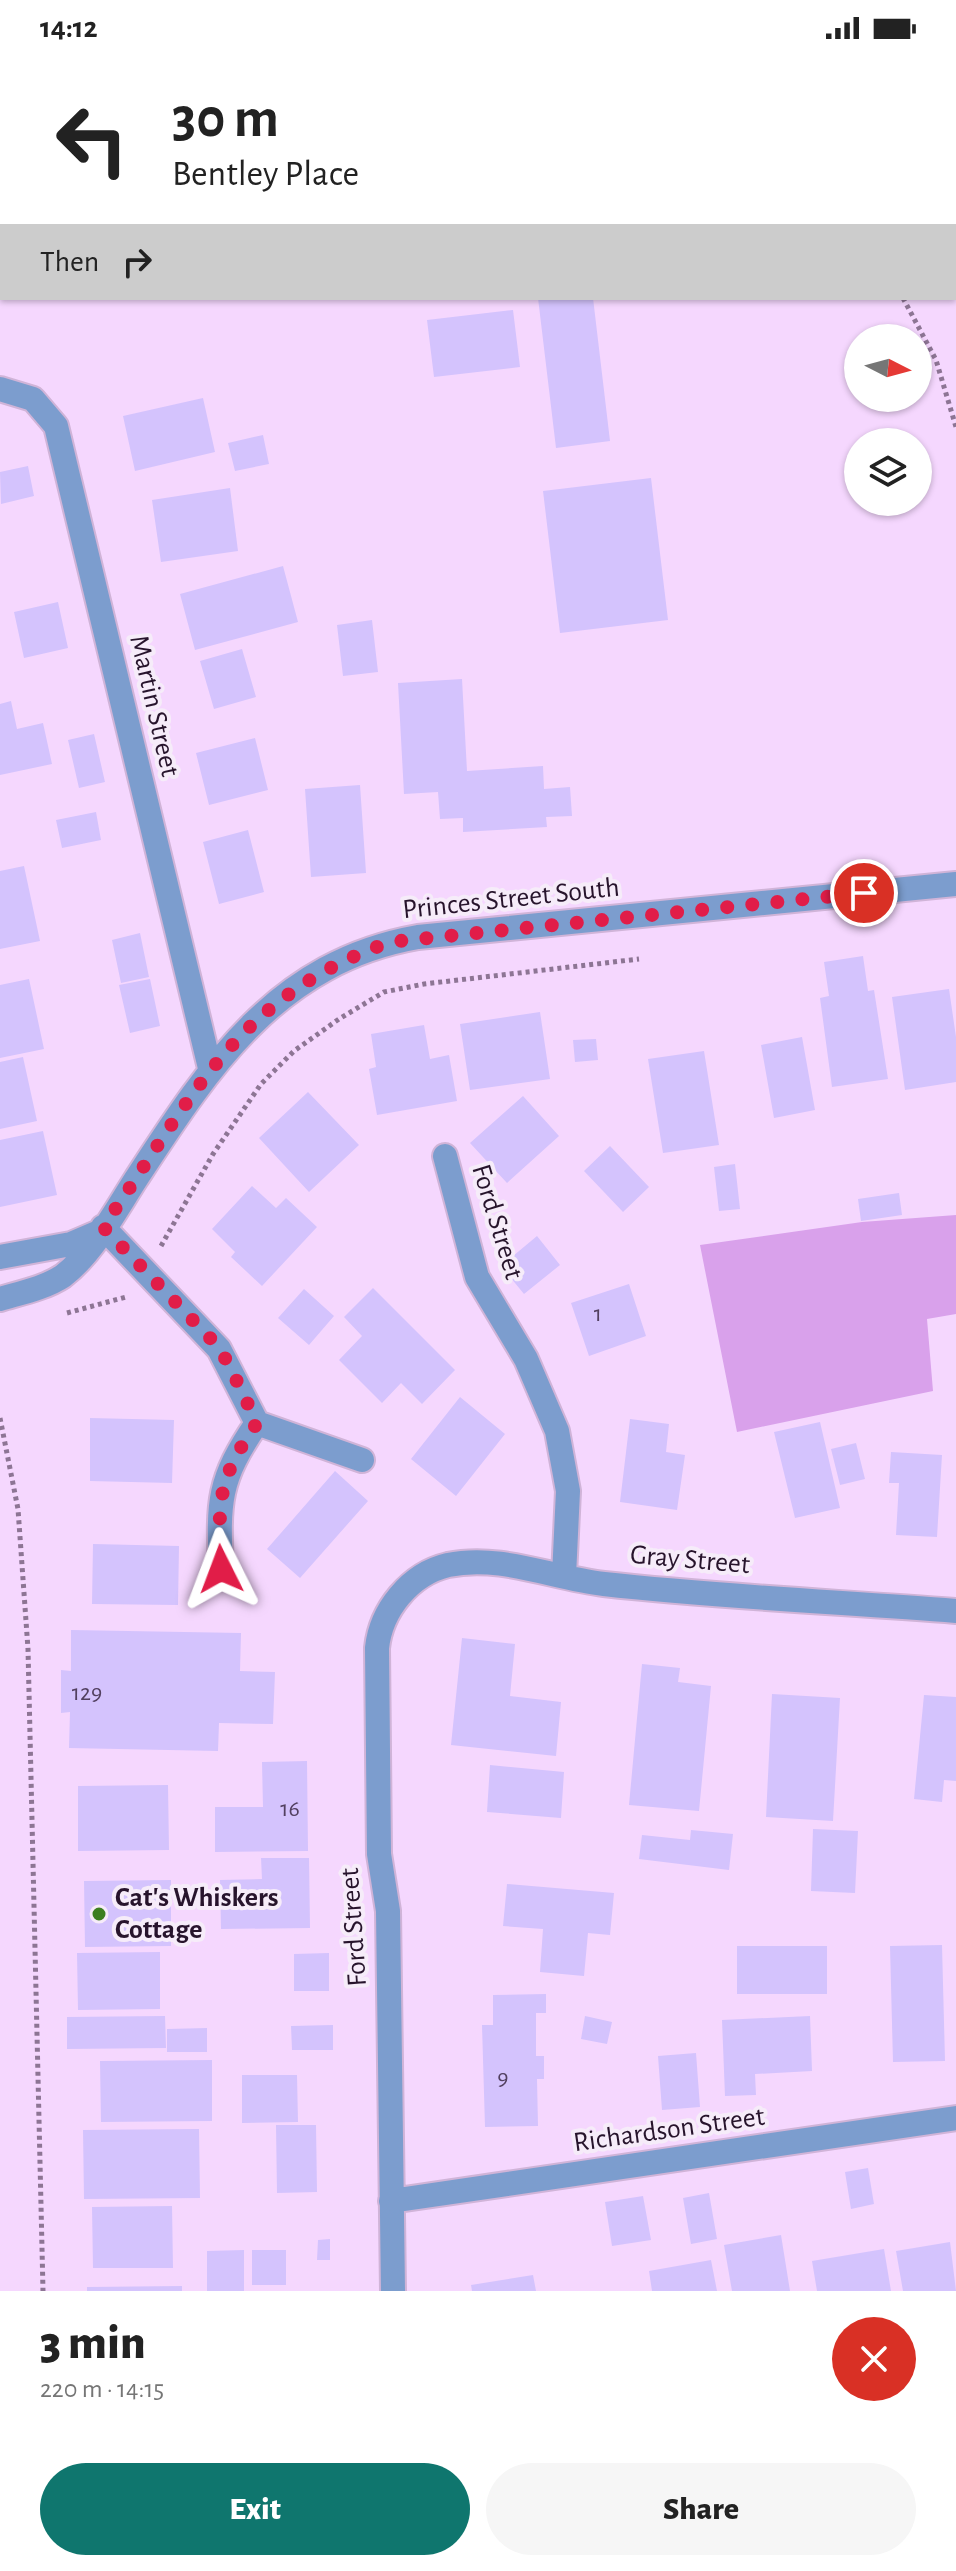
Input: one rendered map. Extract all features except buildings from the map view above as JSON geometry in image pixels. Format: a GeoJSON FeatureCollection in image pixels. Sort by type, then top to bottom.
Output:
{"type":"FeatureCollection","features":[{"type":"Feature","properties":{"kind":"street","name":"Martin Street"},"geometry":{"type":"LineString","coordinates":[[0,389],[33,399],[56,426],[210,1068]]}},
{"type":"Feature","properties":{"kind":"street","name":"Princes Street South"},"geometry":{"type":"LineString","coordinates":[[0,1299],[59,1278],[103,1227],[210,1068],[250,1026],[292,991],[339,962],[390,942],[956,884]]}},
{"type":"Feature","properties":{"kind":"street","name":"Ford Street"},"geometry":{"type":"LineString","coordinates":[[445,1156],[477,1277],[526,1359],[557,1431],[568,1491],[564,1576]]}},
{"type":"Feature","properties":{"kind":"street","name":"Princes Street South"},"geometry":{"type":"LineString","coordinates":[[0,1257],[71,1244],[91,1238],[103,1227]]}},
{"type":"Feature","properties":{"kind":"street"},"geometry":{"type":"LineString","coordinates":[[103,1227],[211,1339],[227,1361],[257,1423],[362,1460]]}},
{"type":"Feature","properties":{"kind":"street"},"geometry":{"type":"LineString","coordinates":[[221,1569],[220,1495],[234,1459],[257,1423]]}},
{"type":"Feature","properties":{"kind":"street","name":"Gray Street"},"geometry":{"type":"LineString","coordinates":[[423,1576],[450,1565],[527,1566],[602,1583],[956,1611]]}},
{"type":"Feature","properties":{"kind":"street","name":"Ford Street"},"geometry":{"type":"LineString","coordinates":[[393,2291],[388,1911],[379,1854],[377,1648],[382,1625],[392,1605],[423,1576]]}},
{"type":"Feature","properties":{"kind":"street","name":"Richardson Street"},"geometry":{"type":"LineString","coordinates":[[391,2201],[956,2118]]}},
{"type":"Feature","properties":{"kind":"path"},"geometry":{"type":"LineString","coordinates":[[904,300],[936,360],[956,427]]}},
{"type":"Feature","properties":{"kind":"path"},"geometry":{"type":"LineString","coordinates":[[261,1084],[294,1051],[384,992],[639,959]]}},
{"type":"Feature","properties":{"kind":"path"},"geometry":{"type":"LineString","coordinates":[[0,1418],[18,1509],[28,1649],[43,2291]]}},
{"type":"Feature","properties":{"kind":"shaded area"},"geometry":{"type":"Polygon","coordinates":[[[956,1215],[956,1314],[927,1319],[933,1391],[737,1432],[700,1245],[862,1222],[956,1215]]]}},
{"type":"Feature","properties":{"kind":"place","name":"Cat's Whiskers Cottage"},"geometry":{"type":"Point","coordinates":[99,1914]}},
{"type":"Feature","properties":{"kind":"route"},"geometry":{"type":"LineString","coordinates":[[221,1569],[220,1495],[239,1448],[257,1423],[227,1361],[211,1339],[103,1227],[192,1092],[230,1045],[270,1007],[315,976],[339,962],[390,942],[443,934],[864,893]]}}]}
